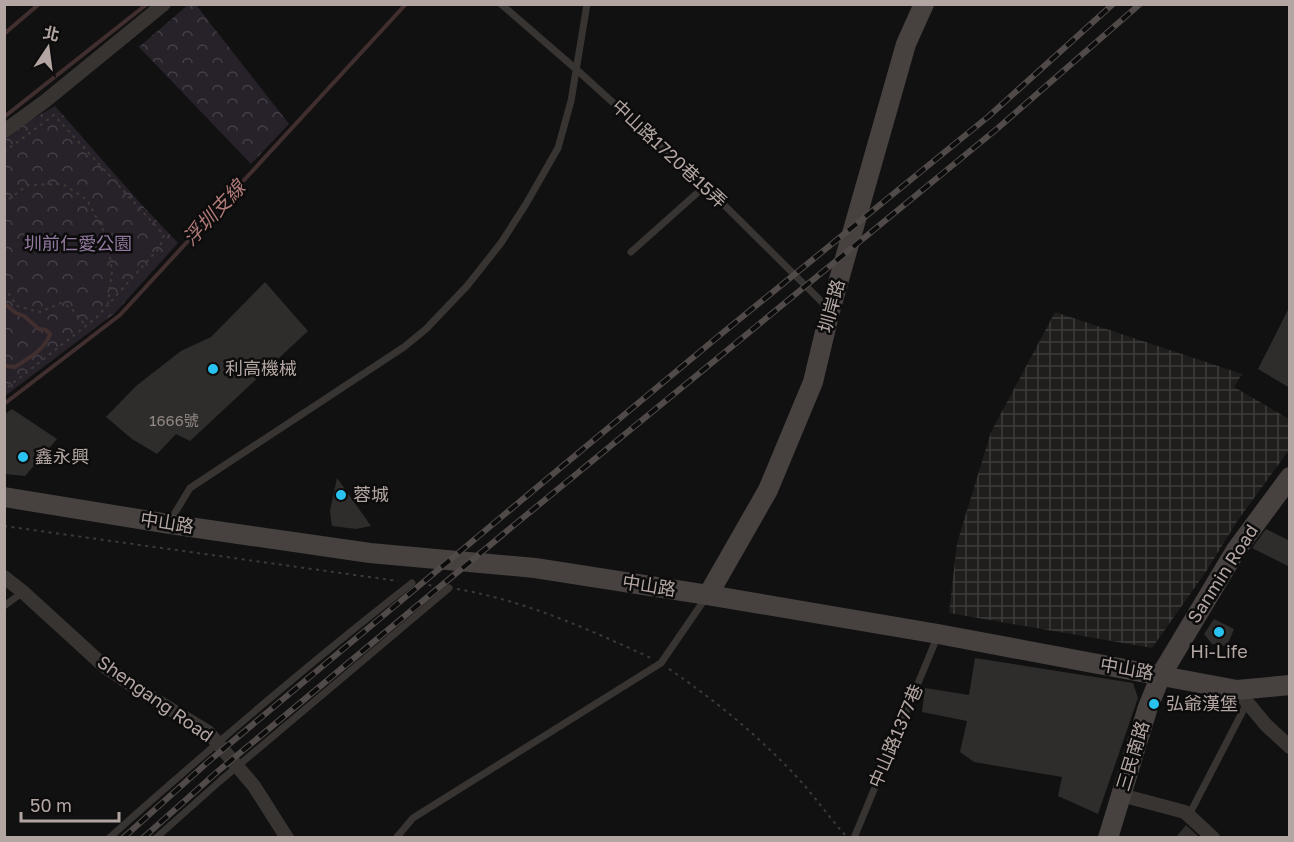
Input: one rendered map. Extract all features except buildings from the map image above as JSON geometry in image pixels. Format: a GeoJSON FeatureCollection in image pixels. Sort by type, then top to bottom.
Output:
{"type":"FeatureCollection","features":[{"type":"Feature","properties":{"kind":"street"},"geometry":{"type":"LineString","coordinates":[[4,131],[44,102],[164,4]]}},
{"type":"Feature","properties":{"kind":"street","name":"圳岸路"},"geometry":{"type":"LineString","coordinates":[[708,595],[768,490],[813,382],[906,44],[924,4]]}},
{"type":"Feature","properties":{"kind":"street","name":"Sanmin Road"},"geometry":{"type":"LineString","coordinates":[[1161,675],[1236,550],[1290,477]]}},
{"type":"Feature","properties":{"kind":"street","name":"中山路"},"geometry":{"type":"LineString","coordinates":[[4,497],[370,553],[535,568],[708,595],[1161,675],[1242,696],[1290,685]]}},
{"type":"Feature","properties":{"kind":"street","name":"Shengang Road"},"geometry":{"type":"LineString","coordinates":[[4,577],[104,666],[208,732],[254,786],[287,837]]}},
{"type":"Feature","properties":{"kind":"street","name":"三民南路"},"geometry":{"type":"LineString","coordinates":[[1108,837],[1148,707],[1161,675]]}},
{"type":"Feature","properties":{"kind":"street"},"geometry":{"type":"LineString","coordinates":[[1242,696],[1266,725],[1290,747]]}},
{"type":"Feature","properties":{"kind":"street"},"geometry":{"type":"LineString","coordinates":[[1121,795],[1185,812],[1213,837]]}},
{"type":"Feature","properties":{"kind":"lane","name":"中山路1720巷15弄"},"geometry":{"type":"LineString","coordinates":[[501,4],[705,186],[831,311]]}},
{"type":"Feature","properties":{"kind":"lane"},"geometry":{"type":"LineString","coordinates":[[169,524],[190,488],[404,347],[426,329],[467,286],[501,243],[558,148],[571,101],[587,4]]}},
{"type":"Feature","properties":{"kind":"lane"},"geometry":{"type":"LineString","coordinates":[[631,252],[705,186]]}},
{"type":"Feature","properties":{"kind":"lane"},"geometry":{"type":"LineString","coordinates":[[109,837],[217,742],[412,583]]}},
{"type":"Feature","properties":{"kind":"lane"},"geometry":{"type":"LineString","coordinates":[[156,837],[449,588]]}},
{"type":"Feature","properties":{"kind":"lane"},"geometry":{"type":"LineString","coordinates":[[4,606],[23,592]]}},
{"type":"Feature","properties":{"kind":"lane"},"geometry":{"type":"LineString","coordinates":[[396,837],[413,818],[661,663],[708,595]]}},
{"type":"Feature","properties":{"kind":"lane","name":"中山路1377巷"},"geometry":{"type":"LineString","coordinates":[[854,837],[938,634]]}},
{"type":"Feature","properties":{"kind":"lane"},"geometry":{"type":"LineString","coordinates":[[1188,815],[1242,696]]}},
{"type":"Feature","properties":{"kind":"path"},"geometry":{"type":"LineString","coordinates":[[4,152],[54,115],[164,235],[160,247],[96,318],[4,390]]}},
{"type":"Feature","properties":{"kind":"path"},"geometry":{"type":"LineString","coordinates":[[4,206],[9,199],[28,185],[63,184],[87,200],[107,237],[112,271],[108,304]]}},
{"type":"Feature","properties":{"kind":"path"},"geometry":{"type":"LineString","coordinates":[[4,287],[17,306],[40,312],[61,303],[71,308],[86,326]]}},
{"type":"Feature","properties":{"kind":"path"},"geometry":{"type":"LineString","coordinates":[[4,526],[449,588],[521,604],[577,624],[661,663],[702,691],[736,718],[796,776],[847,837]]}},
{"type":"Feature","properties":{"kind":"shaded area"},"geometry":{"type":"Polygon","coordinates":[[[1055,312],[1242,374],[1234,387],[1289,419],[1289,450],[1238,520],[1205,573],[1152,648],[949,613],[957,543],[991,432],[1055,312]]]}},
{"type":"Feature","properties":{"kind":"green space"},"geometry":{"type":"Polygon","coordinates":[[[189,4],[196,5],[289,124],[251,164],[139,47],[189,4]]]}},
{"type":"Feature","properties":{"kind":"green space","name":"圳前仁愛公園"},"geometry":{"type":"Polygon","coordinates":[[[55,106],[178,243],[115,313],[5,396],[5,135],[55,106]]]}},
{"type":"Feature","properties":{"kind":"waterway"},"geometry":{"type":"LineString","coordinates":[[4,34],[39,4]]}},
{"type":"Feature","properties":{"kind":"waterway"},"geometry":{"type":"LineString","coordinates":[[4,117],[147,4]]}},
{"type":"Feature","properties":{"kind":"waterway","name":"浮圳支線"},"geometry":{"type":"LineString","coordinates":[[4,404],[120,315],[406,4]]}},
{"type":"Feature","properties":{"kind":"waterway"},"geometry":{"type":"LineString","coordinates":[[4,303],[39,329],[46,330],[50,334],[45,344],[30,357],[15,367],[4,366]]}},
{"type":"Feature","properties":{"kind":"railway"},"geometry":{"type":"LineString","coordinates":[[123,838],[209,761],[505,514],[989,116],[1113,4]]}},
{"type":"Feature","properties":{"kind":"railway"},"geometry":{"type":"LineString","coordinates":[[143,838],[217,772],[513,526],[998,128],[1140,4]]}},
{"type":"Feature","properties":{"kind":"place","name":"利高機械"},"geometry":{"type":"Point","coordinates":[213,369]}},
{"type":"Feature","properties":{"kind":"place","name":"鑫永興"},"geometry":{"type":"Point","coordinates":[23,457]}},
{"type":"Feature","properties":{"kind":"place","name":"蓉城"},"geometry":{"type":"Point","coordinates":[341,495]}},
{"type":"Feature","properties":{"kind":"place","name":"Hi-Life"},"geometry":{"type":"Point","coordinates":[1219,632]}},
{"type":"Feature","properties":{"kind":"place","name":"弘爺漢堡"},"geometry":{"type":"Point","coordinates":[1154,704]}}]}
